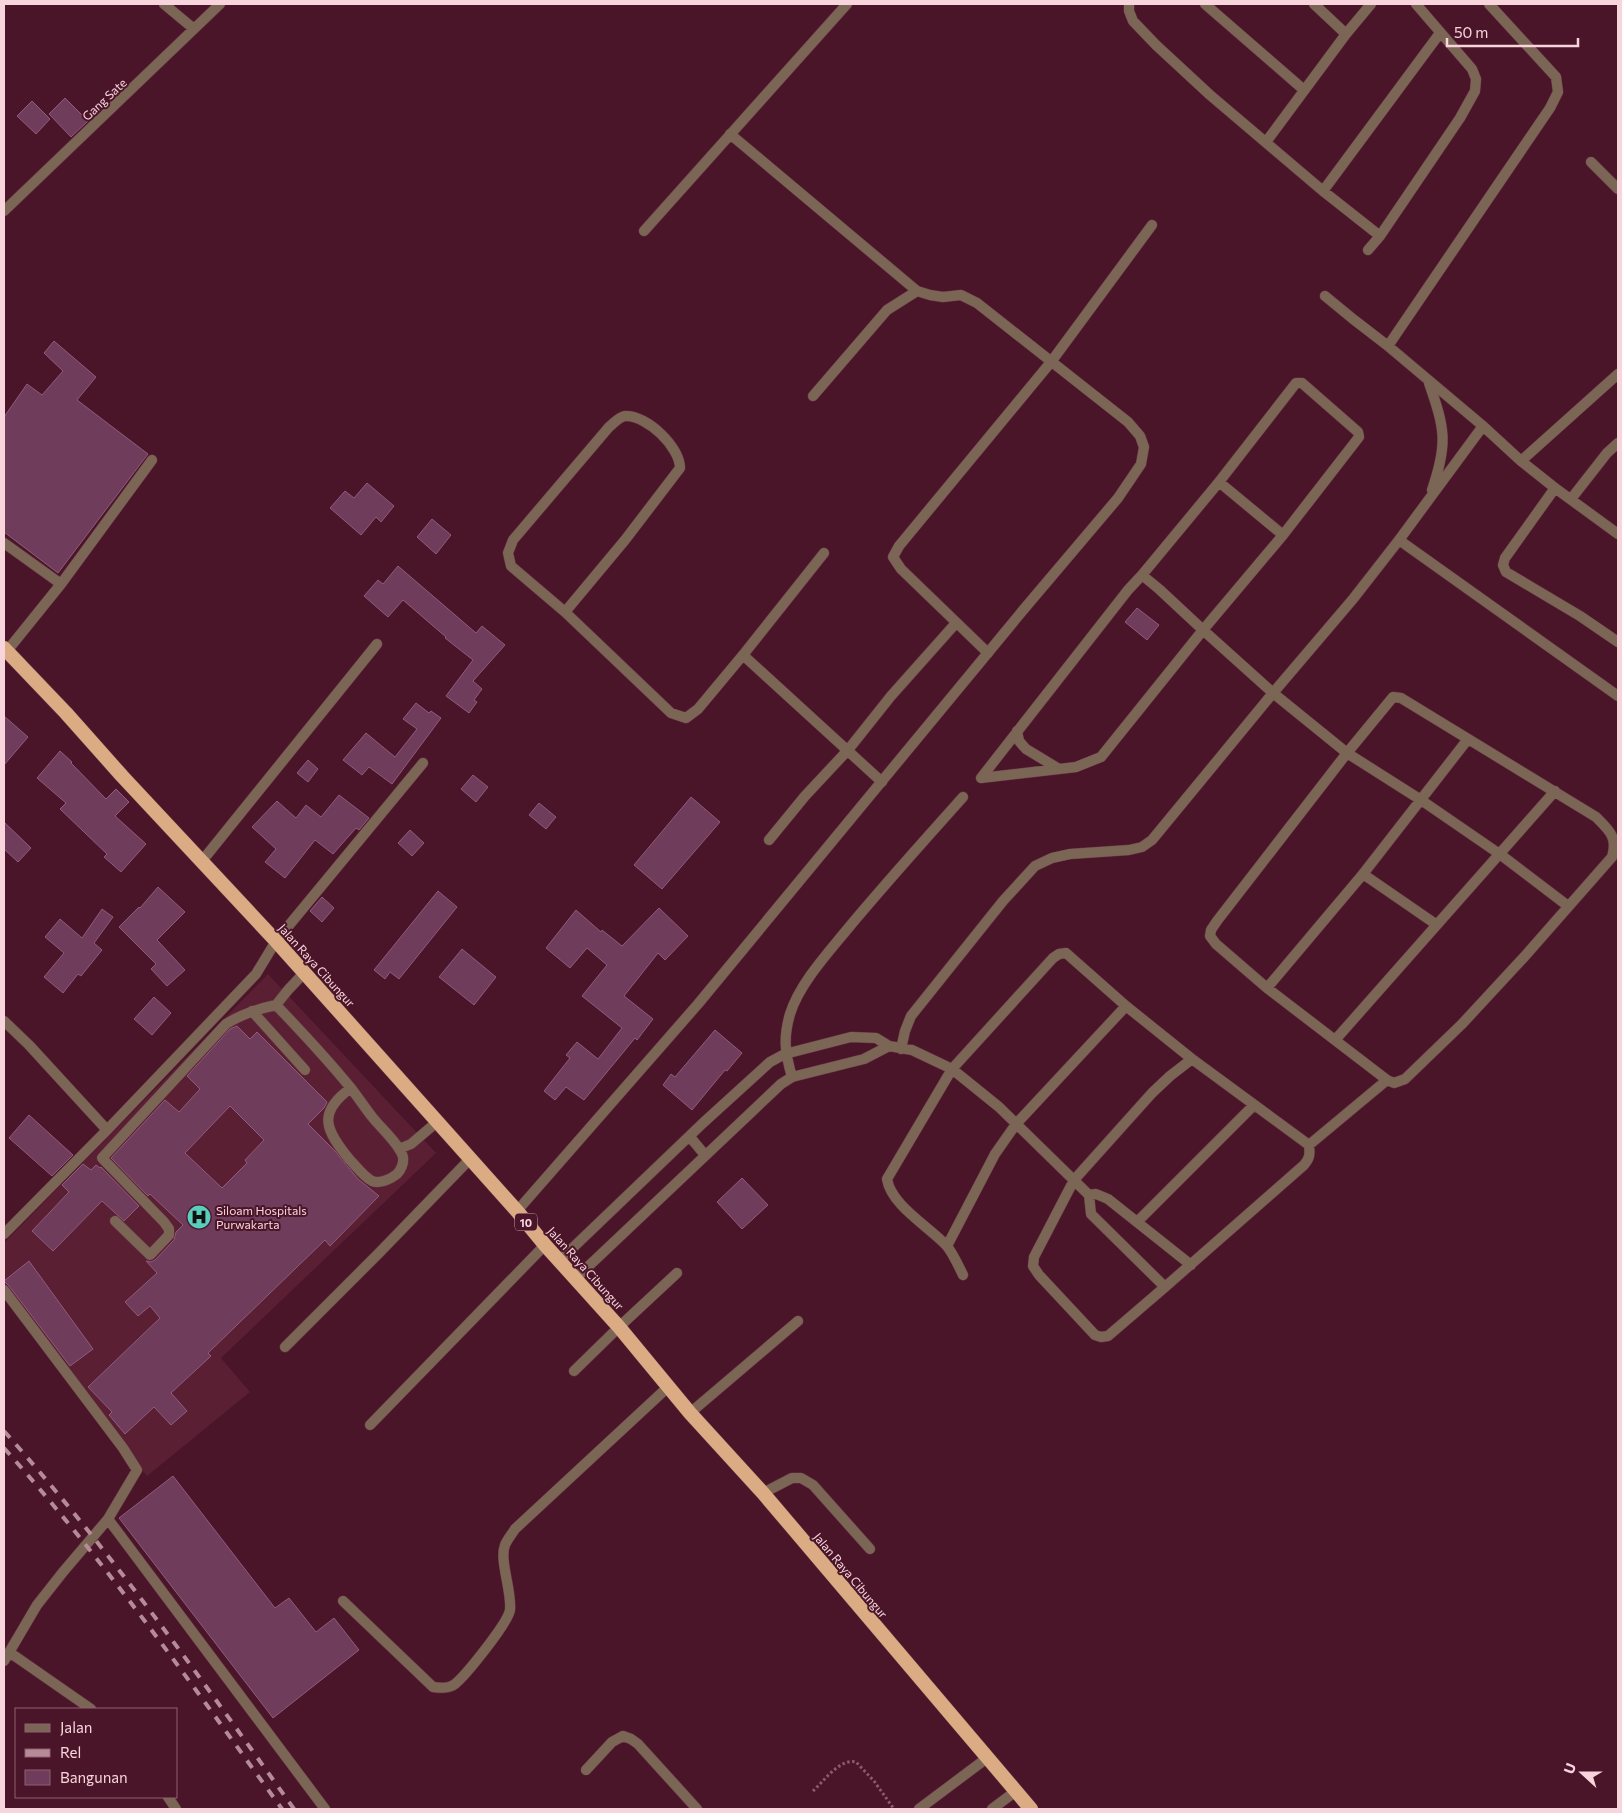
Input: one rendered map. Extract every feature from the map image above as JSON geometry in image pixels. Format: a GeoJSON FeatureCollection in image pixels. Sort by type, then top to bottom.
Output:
{"type":"FeatureCollection","features":[{"type":"Feature","properties":{"kind":"highway","name":"Jalan Raya Cibungur"},"geometry":{"type":"LineString","coordinates":[[5,650],[66,713],[276,941],[517,1211],[545,1246],[619,1327],[690,1413],[763,1494],[1032,1809]]}},
{"type":"Feature","properties":{"kind":"street"},"geometry":{"type":"LineString","coordinates":[[164,4],[194,29]]}},
{"type":"Feature","properties":{"kind":"street","name":"Gang Sate"},"geometry":{"type":"LineString","coordinates":[[4,211],[220,4]]}},
{"type":"Feature","properties":{"kind":"street"},"geometry":{"type":"LineString","coordinates":[[644,231],[847,4]]}},
{"type":"Feature","properties":{"kind":"street"},"geometry":{"type":"LineString","coordinates":[[1129,4],[1129,11],[1134,22],[1210,95],[1323,191],[1380,236]]}},
{"type":"Feature","properties":{"kind":"street"},"geometry":{"type":"LineString","coordinates":[[1205,4],[1304,90]]}},
{"type":"Feature","properties":{"kind":"street"},"geometry":{"type":"LineString","coordinates":[[1314,4],[1346,34]]}},
{"type":"Feature","properties":{"kind":"street"},"geometry":{"type":"LineString","coordinates":[[1266,142],[1346,34],[1371,4]]}},
{"type":"Feature","properties":{"kind":"street"},"geometry":{"type":"LineString","coordinates":[[1368,250],[1380,236],[1460,118],[1475,90],[1476,80],[1472,69],[1416,4]]}},
{"type":"Feature","properties":{"kind":"street"},"geometry":{"type":"LineString","coordinates":[[1388,346],[1550,108],[1558,92],[1556,77],[1489,4]]}},
{"type":"Feature","properties":{"kind":"street"},"geometry":{"type":"LineString","coordinates":[[1323,191],[1440,33]]}},
{"type":"Feature","properties":{"kind":"street"},"geometry":{"type":"LineString","coordinates":[[517,1211],[698,1004],[1118,498],[1140,464],[1144,447],[1140,436],[1128,422],[977,303],[961,295],[930,295],[917,291],[730,134]]}},
{"type":"Feature","properties":{"kind":"street"},"geometry":{"type":"LineString","coordinates":[[1591,162],[1618,189]]}},
{"type":"Feature","properties":{"kind":"street"},"geometry":{"type":"LineString","coordinates":[[988,653],[901,569],[894,557],[899,546],[1051,362],[1152,226]]}},
{"type":"Feature","properties":{"kind":"street"},"geometry":{"type":"LineString","coordinates":[[813,396],[887,310],[917,291]]}},
{"type":"Feature","properties":{"kind":"street"},"geometry":{"type":"LineString","coordinates":[[1325,296],[1388,346],[1555,488],[1618,534]]}},
{"type":"Feature","properties":{"kind":"street"},"geometry":{"type":"LineString","coordinates":[[1521,460],[1618,374]]}},
{"type":"Feature","properties":{"kind":"street"},"geometry":{"type":"LineString","coordinates":[[1429,382],[1440,412],[1443,428],[1441,463],[1430,499]]}},
{"type":"Feature","properties":{"kind":"street"},"geometry":{"type":"LineString","coordinates":[[1296,383],[1302,384],[1356,430],[1359,437],[1283,535],[1203,630],[1101,757],[1076,767],[981,778],[1128,590],[1219,482],[1296,383]]}},
{"type":"Feature","properties":{"kind":"street"},"geometry":{"type":"LineString","coordinates":[[566,612],[626,540],[680,468],[680,460],[673,448],[654,427],[636,417],[623,416],[609,427],[513,540],[508,554],[511,566],[566,612],[671,713],[686,718],[698,709],[824,553]]}},
{"type":"Feature","properties":{"kind":"street"},"geometry":{"type":"LineString","coordinates":[[901,1048],[911,1016],[1003,901],[1035,866],[1052,858],[1070,854],[1129,850],[1142,847],[1152,840],[1353,599],[1483,426]]}},
{"type":"Feature","properties":{"kind":"street"},"geometry":{"type":"LineString","coordinates":[[1571,499],[1618,443]]}},
{"type":"Feature","properties":{"kind":"street"},"geometry":{"type":"LineString","coordinates":[[5,650],[61,584],[152,460]]}},
{"type":"Feature","properties":{"kind":"street"},"geometry":{"type":"LineString","coordinates":[[1219,482],[1283,535]]}},
{"type":"Feature","properties":{"kind":"street"},"geometry":{"type":"LineString","coordinates":[[1555,488],[1505,558],[1503,566],[1506,572],[1580,616],[1618,642]]}},
{"type":"Feature","properties":{"kind":"street"},"geometry":{"type":"LineString","coordinates":[[1399,540],[1618,696]]}},
{"type":"Feature","properties":{"kind":"street"},"geometry":{"type":"LineString","coordinates":[[4,543],[61,584]]}},
{"type":"Feature","properties":{"kind":"street"},"geometry":{"type":"LineString","coordinates":[[1142,575],[1273,693],[1347,753],[1421,800],[1500,855],[1568,906]]}},
{"type":"Feature","properties":{"kind":"street"},"geometry":{"type":"LineString","coordinates":[[770,840],[805,796],[848,750],[956,623]]}},
{"type":"Feature","properties":{"kind":"street"},"geometry":{"type":"LineString","coordinates":[[202,861],[377,644]]}},
{"type":"Feature","properties":{"kind":"street"},"geometry":{"type":"LineString","coordinates":[[743,655],[882,782]]}},
{"type":"Feature","properties":{"kind":"street"},"geometry":{"type":"LineString","coordinates":[[1393,697],[1401,698],[1468,739],[1596,817],[1609,830],[1614,839],[1615,848],[1612,857],[1462,1024],[1405,1079],[1394,1083],[1268,988],[1216,944],[1210,936],[1211,930],[1347,753],[1393,697]]}},
{"type":"Feature","properties":{"kind":"street"},"geometry":{"type":"LineString","coordinates":[[1017,731],[1019,741],[1026,749],[1058,769]]}},
{"type":"Feature","properties":{"kind":"street"},"geometry":{"type":"LineString","coordinates":[[1268,988],[1363,874],[1468,739]]}},
{"type":"Feature","properties":{"kind":"street"},"geometry":{"type":"LineString","coordinates":[[4,1234],[107,1130],[256,974],[276,941],[423,763]]}},
{"type":"Feature","properties":{"kind":"street"},"geometry":{"type":"LineString","coordinates":[[1336,1039],[1555,791]]}},
{"type":"Feature","properties":{"kind":"street"},"geometry":{"type":"LineString","coordinates":[[792,1077],[785,1054],[788,1023],[797,997],[826,955],[963,798]]}},
{"type":"Feature","properties":{"kind":"street"},"geometry":{"type":"LineString","coordinates":[[1363,874],[1437,924]]}},
{"type":"Feature","properties":{"kind":"street"},"geometry":{"type":"LineString","coordinates":[[963,1275],[947,1246],[896,1198],[888,1189],[887,1179],[952,1069],[1031,981],[1059,954],[1066,953],[1126,1006],[1192,1059],[1309,1145]]}},
{"type":"Feature","properties":{"kind":"street"},"geometry":{"type":"LineString","coordinates":[[115,1221],[150,1255],[169,1236],[169,1229],[164,1222],[102,1158],[226,1024],[252,1010],[276,1005],[304,973]]}},
{"type":"Feature","properties":{"kind":"street"},"geometry":{"type":"LineString","coordinates":[[276,1005],[350,1088],[403,1157],[403,1166],[396,1175],[381,1182],[373,1181],[364,1175],[343,1152],[330,1131],[329,1112],[337,1098],[350,1088]]}},
{"type":"Feature","properties":{"kind":"street"},"geometry":{"type":"LineString","coordinates":[[947,1246],[995,1154],[1016,1124],[1126,1006]]}},
{"type":"Feature","properties":{"kind":"street"},"geometry":{"type":"LineString","coordinates":[[252,1010],[305,1070]]}},
{"type":"Feature","properties":{"kind":"street"},"geometry":{"type":"LineString","coordinates":[[4,1021],[29,1045],[107,1130]]}},
{"type":"Feature","properties":{"kind":"street"},"geometry":{"type":"LineString","coordinates":[[559,1261],[690,1137],[702,1123],[770,1062],[785,1054],[850,1037],[876,1038],[889,1046],[912,1050],[952,1069],[971,1082],[1089,1195],[1091,1214],[1165,1287]]}},
{"type":"Feature","properties":{"kind":"street"},"geometry":{"type":"LineString","coordinates":[[576,1278],[781,1084],[792,1077],[864,1059],[889,1046]]}},
{"type":"Feature","properties":{"kind":"street"},"geometry":{"type":"LineString","coordinates":[[1192,1059],[1152,1093],[1074,1180],[1034,1258],[1033,1266],[1038,1275],[1095,1335],[1101,1337],[1108,1336],[1304,1165],[1309,1159],[1309,1145]]}},
{"type":"Feature","properties":{"kind":"street"},"geometry":{"type":"LineString","coordinates":[[1309,1145],[1388,1080]]}},
{"type":"Feature","properties":{"kind":"street"},"geometry":{"type":"LineString","coordinates":[[1137,1222],[1254,1105]]}},
{"type":"Feature","properties":{"kind":"street"},"geometry":{"type":"LineString","coordinates":[[398,1149],[411,1144],[437,1122]]}},
{"type":"Feature","properties":{"kind":"street"},"geometry":{"type":"LineString","coordinates":[[690,1137],[705,1155]]}},
{"type":"Feature","properties":{"kind":"street"},"geometry":{"type":"LineString","coordinates":[[284,1347],[470,1159]]}},
{"type":"Feature","properties":{"kind":"street"},"geometry":{"type":"LineString","coordinates":[[1089,1195],[1096,1194],[1108,1198],[1191,1265]]}},
{"type":"Feature","properties":{"kind":"street"},"geometry":{"type":"LineString","coordinates":[[370,1426],[545,1246]]}},
{"type":"Feature","properties":{"kind":"street"},"geometry":{"type":"LineString","coordinates":[[574,1371],[677,1273]]}},
{"type":"Feature","properties":{"kind":"street"},"geometry":{"type":"LineString","coordinates":[[4,1290],[136,1468],[136,1474],[108,1519],[36,1605],[6,1656],[89,1708]]}},
{"type":"Feature","properties":{"kind":"street"},"geometry":{"type":"LineString","coordinates":[[690,1413],[798,1321]]}},
{"type":"Feature","properties":{"kind":"street"},"geometry":{"type":"LineString","coordinates":[[343,1602],[433,1687],[443,1689],[454,1685],[495,1638],[510,1612],[510,1593],[504,1560],[504,1546],[515,1529],[668,1387]]}},
{"type":"Feature","properties":{"kind":"street"},"geometry":{"type":"LineString","coordinates":[[763,1494],[792,1478],[801,1478],[813,1485],[870,1549]]}},
{"type":"Feature","properties":{"kind":"street"},"geometry":{"type":"LineString","coordinates":[[108,1519],[325,1809]]}},
{"type":"Feature","properties":{"kind":"street"},"geometry":{"type":"LineString","coordinates":[[586,1770],[612,1742],[623,1736],[638,1744],[697,1809]]}},
{"type":"Feature","properties":{"kind":"street"},"geometry":{"type":"LineString","coordinates":[[919,1809],[987,1758]]}},
{"type":"Feature","properties":{"kind":"street"},"geometry":{"type":"LineString","coordinates":[[992,1809],[1016,1791]]}},
{"type":"Feature","properties":{"kind":"street"},"geometry":{"type":"LineString","coordinates":[[169,1798],[176,1809]]}},
{"type":"Feature","properties":{"kind":"path"},"geometry":{"type":"LineString","coordinates":[[813,1791],[840,1766],[853,1761],[874,1782],[894,1809]]}},
{"type":"Feature","properties":{"kind":"shaded area","name":"Siloam Hospitals Purwakarta"},"geometry":{"type":"Polygon","coordinates":[[[268,974],[436,1153],[221,1358],[250,1392],[147,1476],[4,1286],[4,1243],[268,974]]]}},
{"type":"Feature","properties":{"kind":"building"},"geometry":{"type":"Polygon","coordinates":[[[65,98],[88,121],[71,137],[49,114],[65,98]]]}},
{"type":"Feature","properties":{"kind":"building"},"geometry":{"type":"Polygon","coordinates":[[[32,101],[50,119],[36,134],[17,116],[32,101]]]}},
{"type":"Feature","properties":{"kind":"building"},"geometry":{"type":"Polygon","coordinates":[[[54,341],[96,377],[77,400],[148,454],[58,573],[4,532],[4,417],[27,384],[42,395],[63,371],[44,353],[54,341]]]}},
{"type":"Feature","properties":{"kind":"building"},"geometry":{"type":"Polygon","coordinates":[[[367,483],[394,506],[381,522],[376,517],[361,535],[330,508],[345,491],[354,498],[367,483]]]}},
{"type":"Feature","properties":{"kind":"building"},"geometry":{"type":"Polygon","coordinates":[[[432,519],[451,535],[436,554],[417,537],[432,519]]]}},
{"type":"Feature","properties":{"kind":"building"},"geometry":{"type":"Polygon","coordinates":[[[398,566],[476,633],[482,626],[505,645],[473,681],[482,689],[474,700],[477,702],[469,713],[446,696],[473,660],[445,638],[403,600],[388,617],[364,596],[378,580],[383,584],[398,566]]]}},
{"type":"Feature","properties":{"kind":"building"},"geometry":{"type":"Polygon","coordinates":[[[1137,608],[1159,625],[1147,640],[1125,622],[1137,608]]]}},
{"type":"Feature","properties":{"kind":"building"},"geometry":{"type":"Polygon","coordinates":[[[416,703],[429,713],[431,711],[441,718],[392,784],[369,767],[362,775],[343,760],[366,733],[395,757],[417,729],[403,719],[416,703]]]}},
{"type":"Feature","properties":{"kind":"building"},"geometry":{"type":"Polygon","coordinates":[[[4,716],[28,737],[4,765],[4,716]]]}},
{"type":"Feature","properties":{"kind":"building"},"geometry":{"type":"Polygon","coordinates":[[[60,751],[106,799],[116,789],[129,802],[115,816],[146,844],[121,872],[104,857],[107,854],[60,809],[66,803],[37,778],[60,751]]]}},
{"type":"Feature","properties":{"kind":"building"},"geometry":{"type":"Polygon","coordinates":[[[308,760],[318,769],[308,782],[297,773],[308,760]]]}},
{"type":"Feature","properties":{"kind":"building"},"geometry":{"type":"Polygon","coordinates":[[[473,775],[488,787],[476,802],[461,789],[473,775]]]}},
{"type":"Feature","properties":{"kind":"building"},"geometry":{"type":"Polygon","coordinates":[[[339,795],[369,818],[359,830],[356,828],[333,854],[315,840],[285,878],[265,862],[276,849],[252,827],[277,801],[296,818],[306,805],[321,817],[339,795]]]}},
{"type":"Feature","properties":{"kind":"building"},"geometry":{"type":"Polygon","coordinates":[[[691,797],[720,822],[662,889],[634,865],[691,797]]]}},
{"type":"Feature","properties":{"kind":"building"},"geometry":{"type":"Polygon","coordinates":[[[539,803],[556,817],[546,829],[529,815],[539,803]]]}},
{"type":"Feature","properties":{"kind":"building"},"geometry":{"type":"Polygon","coordinates":[[[4,822],[31,848],[18,862],[4,849],[4,822]]]}},
{"type":"Feature","properties":{"kind":"building"},"geometry":{"type":"Polygon","coordinates":[[[410,830],[424,843],[412,856],[398,843],[410,830]]]}},
{"type":"Feature","properties":{"kind":"building"},"geometry":{"type":"Polygon","coordinates":[[[158,887],[185,912],[157,940],[185,970],[167,986],[151,969],[156,964],[119,927],[140,908],[158,887]]]}},
{"type":"Feature","properties":{"kind":"building"},"geometry":{"type":"Polygon","coordinates":[[[438,891],[457,907],[399,979],[390,972],[385,979],[374,970],[438,891]]]}},
{"type":"Feature","properties":{"kind":"building"},"geometry":{"type":"Polygon","coordinates":[[[322,897],[334,908],[322,922],[310,911],[322,897]]]}},
{"type":"Feature","properties":{"kind":"building"},"geometry":{"type":"Polygon","coordinates":[[[659,908],[688,936],[665,960],[658,953],[624,996],[653,1019],[584,1100],[566,1087],[555,1100],[544,1091],[570,1058],[566,1055],[577,1042],[598,1059],[622,1028],[582,996],[607,965],[587,948],[570,968],[546,948],[576,910],[601,932],[602,930],[622,946],[659,908]]]}},
{"type":"Feature","properties":{"kind":"building"},"geometry":{"type":"Polygon","coordinates":[[[102,909],[113,917],[94,943],[102,950],[81,976],[78,974],[63,993],[44,977],[64,953],[45,937],[60,919],[82,938],[102,909]]]}},
{"type":"Feature","properties":{"kind":"building"},"geometry":{"type":"Polygon","coordinates":[[[462,949],[496,977],[474,1005],[439,977],[462,949]]]}},
{"type":"Feature","properties":{"kind":"building"},"geometry":{"type":"Polygon","coordinates":[[[154,997],[171,1013],[152,1035],[134,1019],[154,997]]]}},
{"type":"Feature","properties":{"kind":"building"},"geometry":{"type":"Polygon","coordinates":[[[237,1026],[250,1039],[257,1032],[327,1102],[324,1108],[308,1124],[335,1151],[358,1179],[379,1196],[330,1246],[325,1240],[208,1353],[211,1356],[171,1393],[187,1411],[171,1425],[154,1407],[125,1434],[109,1415],[112,1412],[88,1387],[160,1318],[150,1306],[138,1316],[125,1302],[157,1273],[146,1261],[151,1262],[155,1260],[174,1240],[176,1232],[183,1225],[150,1194],[148,1196],[111,1158],[165,1100],[179,1112],[200,1089],[187,1076],[230,1029],[237,1026]],[[230,1106],[185,1153],[222,1188],[247,1163],[245,1160],[264,1140],[230,1106]]]}},
{"type":"Feature","properties":{"kind":"building"},"geometry":{"type":"Polygon","coordinates":[[[715,1030],[742,1053],[727,1071],[725,1070],[692,1110],[663,1085],[671,1074],[675,1077],[715,1030]]]}},
{"type":"Feature","properties":{"kind":"building"},"geometry":{"type":"Polygon","coordinates":[[[29,1115],[73,1155],[52,1176],[9,1138],[29,1115]]]}},
{"type":"Feature","properties":{"kind":"building"},"geometry":{"type":"Polygon","coordinates":[[[83,1164],[91,1170],[96,1165],[101,1167],[139,1206],[124,1221],[102,1201],[53,1251],[32,1231],[69,1192],[62,1185],[83,1164]]]}},
{"type":"Feature","properties":{"kind":"building"},"geometry":{"type":"Polygon","coordinates":[[[742,1178],[768,1205],[742,1229],[717,1202],[742,1178]]]}},
{"type":"Feature","properties":{"kind":"building"},"geometry":{"type":"Polygon","coordinates":[[[29,1261],[93,1349],[70,1366],[4,1281],[29,1261]]]}},
{"type":"Feature","properties":{"kind":"building"},"geometry":{"type":"Polygon","coordinates":[[[173,1476],[275,1608],[289,1598],[316,1632],[334,1618],[359,1650],[273,1718],[119,1518],[173,1476]]]}},
{"type":"Feature","properties":{"kind":"railway"},"geometry":{"type":"LineString","coordinates":[[4,1431],[118,1569],[190,1664],[294,1809]]}},
{"type":"Feature","properties":{"kind":"railway"},"geometry":{"type":"LineString","coordinates":[[4,1448],[113,1579],[282,1809]]}},
{"type":"Feature","properties":{"kind":"place","name":"Siloam Hospitals Purwakarta"},"geometry":{"type":"Point","coordinates":[199,1217]}}]}
